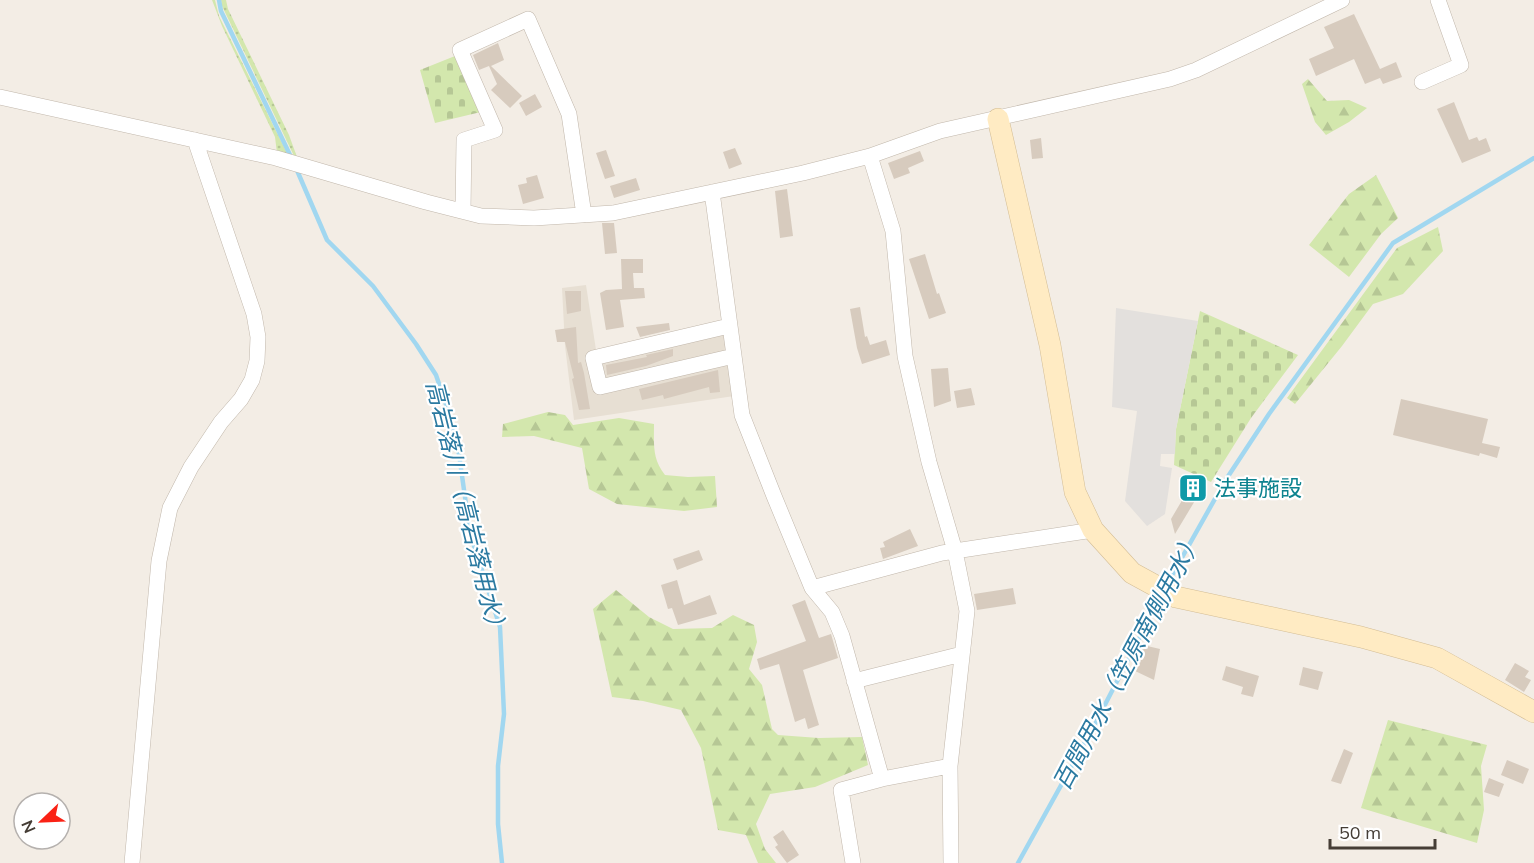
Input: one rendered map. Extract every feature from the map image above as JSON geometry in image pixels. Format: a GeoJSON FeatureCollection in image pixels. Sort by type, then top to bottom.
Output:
{"type":"FeatureCollection","features":[{"type":"Feature","properties":{"kind":"street"},"geometry":{"type":"LineString","coordinates":[[0,98],[276,158],[481,216],[534,218],[613,213],[870,156],[940,131],[1170,79],[1196,70],[1342,0]]}},
{"type":"Feature","properties":{"kind":"street"},"geometry":{"type":"LineString","coordinates":[[1422,82],[1461,64],[1438,0]]}},
{"type":"Feature","properties":{"kind":"street"},"geometry":{"type":"LineString","coordinates":[[463,211],[464,140],[495,130],[460,50],[528,19],[570,114],[584,215]]}},
{"type":"Feature","properties":{"kind":"street"},"geometry":{"type":"LineString","coordinates":[[998,119],[1050,345],[1075,492],[1094,530],[1132,573],[1176,597],[1361,637],[1437,658],[1534,712]]}},
{"type":"Feature","properties":{"kind":"street"},"geometry":{"type":"LineString","coordinates":[[132,863],[159,561],[170,508],[190,467],[221,422],[241,399],[252,380],[257,361],[258,337],[254,314],[195,140]]}},
{"type":"Feature","properties":{"kind":"street"},"geometry":{"type":"LineString","coordinates":[[870,156],[893,231],[907,367],[929,462],[955,551],[967,611],[950,765],[951,863]]}},
{"type":"Feature","properties":{"kind":"street"},"geometry":{"type":"LineString","coordinates":[[712,192],[742,415],[812,588],[832,612],[842,636],[882,779]]}},
{"type":"Feature","properties":{"kind":"street"},"geometry":{"type":"LineString","coordinates":[[729,327],[593,358],[600,387],[734,356]]}},
{"type":"Feature","properties":{"kind":"street"},"geometry":{"type":"LineString","coordinates":[[812,588],[955,551],[1094,530]]}},
{"type":"Feature","properties":{"kind":"street"},"geometry":{"type":"LineString","coordinates":[[854,681],[962,654]]}},
{"type":"Feature","properties":{"kind":"street"},"geometry":{"type":"LineString","coordinates":[[853,863],[841,790],[950,765]]}},
{"type":"Feature","properties":{"kind":"shaded area"},"geometry":{"type":"Polygon","coordinates":[[[586,285],[596,350],[724,323],[734,396],[574,420],[565,346],[562,288],[586,285]]]}},
{"type":"Feature","properties":{"kind":"shaded area"},"geometry":{"type":"Polygon","coordinates":[[[1116,308],[1198,321],[1176,429],[1175,454],[1161,454],[1160,466],[1172,468],[1165,514],[1147,526],[1125,501],[1137,411],[1112,407],[1116,308]]]}},
{"type":"Feature","properties":{"kind":"green space"},"geometry":{"type":"Polygon","coordinates":[[[212,0],[215,0],[219,16],[288,155],[277,153],[275,137],[222,26],[212,0]]]}},
{"type":"Feature","properties":{"kind":"green space"},"geometry":{"type":"Polygon","coordinates":[[[221,0],[226,0],[228,9],[289,135],[297,157],[294,156],[221,0]]]}},
{"type":"Feature","properties":{"kind":"green space"},"geometry":{"type":"Polygon","coordinates":[[[460,54],[485,111],[435,123],[420,70],[460,54]]]}},
{"type":"Feature","properties":{"kind":"green space"},"geometry":{"type":"Polygon","coordinates":[[[1308,79],[1327,101],[1349,100],[1367,108],[1326,135],[1315,122],[1302,84],[1308,79]]]}},
{"type":"Feature","properties":{"kind":"green space"},"geometry":{"type":"Polygon","coordinates":[[[1376,175],[1398,218],[1381,234],[1349,277],[1309,245],[1349,194],[1376,175]]]}},
{"type":"Feature","properties":{"kind":"green space"},"geometry":{"type":"Polygon","coordinates":[[[1438,227],[1443,251],[1403,294],[1373,304],[1295,404],[1287,398],[1397,248],[1438,227]]]}},
{"type":"Feature","properties":{"kind":"green space"},"geometry":{"type":"Polygon","coordinates":[[[1200,311],[1298,355],[1251,418],[1211,482],[1174,465],[1176,429],[1200,311]]]}},
{"type":"Feature","properties":{"kind":"green space"},"geometry":{"type":"Polygon","coordinates":[[[548,412],[565,415],[573,425],[619,418],[654,424],[656,457],[665,475],[715,476],[717,507],[684,511],[617,504],[589,489],[582,448],[534,436],[502,437],[503,424],[548,412]]]}},
{"type":"Feature","properties":{"kind":"green space"},"geometry":{"type":"Polygon","coordinates":[[[616,590],[649,617],[673,629],[712,628],[733,615],[754,625],[757,642],[749,669],[762,685],[772,729],[778,735],[819,738],[862,737],[868,765],[815,787],[770,794],[756,824],[765,849],[776,863],[758,863],[746,835],[718,830],[701,748],[681,710],[643,701],[612,697],[593,609],[616,590]]]}},
{"type":"Feature","properties":{"kind":"green space"},"geometry":{"type":"Polygon","coordinates":[[[1388,720],[1487,745],[1481,766],[1484,810],[1477,843],[1361,808],[1388,720]]]}},
{"type":"Feature","properties":{"kind":"building"},"geometry":{"type":"Polygon","coordinates":[[[1354,14],[1380,69],[1396,62],[1402,77],[1383,84],[1380,78],[1365,84],[1354,59],[1316,76],[1309,59],[1334,48],[1324,27],[1354,14]]]}},
{"type":"Feature","properties":{"kind":"building"},"geometry":{"type":"Polygon","coordinates":[[[498,43],[504,60],[491,66],[522,96],[510,108],[491,90],[497,84],[489,66],[479,70],[473,55],[498,43]]]}},
{"type":"Feature","properties":{"kind":"building"},"geometry":{"type":"Polygon","coordinates":[[[535,94],[542,107],[526,116],[519,103],[535,94]]]}},
{"type":"Feature","properties":{"kind":"building"},"geometry":{"type":"Polygon","coordinates":[[[1454,102],[1469,140],[1477,137],[1479,141],[1486,138],[1491,151],[1462,163],[1437,109],[1454,102]]]}},
{"type":"Feature","properties":{"kind":"building"},"geometry":{"type":"Polygon","coordinates":[[[1041,138],[1043,158],[1032,159],[1030,140],[1041,138]]]}},
{"type":"Feature","properties":{"kind":"building"},"geometry":{"type":"Polygon","coordinates":[[[735,148],[742,164],[729,169],[723,152],[735,148]]]}},
{"type":"Feature","properties":{"kind":"building"},"geometry":{"type":"Polygon","coordinates":[[[606,150],[615,176],[605,179],[596,153],[606,150]]]}},
{"type":"Feature","properties":{"kind":"building"},"geometry":{"type":"Polygon","coordinates":[[[920,151],[924,161],[908,168],[910,173],[894,179],[888,163],[920,151]]]}},
{"type":"Feature","properties":{"kind":"building"},"geometry":{"type":"Polygon","coordinates":[[[537,175],[544,198],[523,204],[518,185],[527,183],[526,178],[537,175]]]}},
{"type":"Feature","properties":{"kind":"building"},"geometry":{"type":"Polygon","coordinates":[[[636,178],[640,190],[614,198],[610,186],[636,178]]]}},
{"type":"Feature","properties":{"kind":"building"},"geometry":{"type":"Polygon","coordinates":[[[787,189],[793,236],[780,238],[775,191],[787,189]]]}},
{"type":"Feature","properties":{"kind":"building"},"geometry":{"type":"Polygon","coordinates":[[[602,223],[614,223],[617,253],[605,254],[602,223]]]}},
{"type":"Feature","properties":{"kind":"building"},"geometry":{"type":"Polygon","coordinates":[[[925,254],[937,294],[939,293],[946,313],[929,319],[909,259],[925,254]]]}},
{"type":"Feature","properties":{"kind":"building"},"geometry":{"type":"Polygon","coordinates":[[[621,259],[643,259],[643,273],[633,273],[634,288],[644,288],[645,298],[620,300],[624,327],[606,330],[600,293],[606,290],[622,289],[621,259]]]}},
{"type":"Feature","properties":{"kind":"building"},"geometry":{"type":"Polygon","coordinates":[[[565,291],[581,291],[581,311],[567,314],[565,291]]]}},
{"type":"Feature","properties":{"kind":"building"},"geometry":{"type":"Polygon","coordinates":[[[860,307],[865,337],[867,336],[870,345],[886,340],[890,355],[862,364],[850,309],[860,307]]]}},
{"type":"Feature","properties":{"kind":"building"},"geometry":{"type":"Polygon","coordinates":[[[669,323],[670,330],[640,337],[636,327],[669,323]]]}},
{"type":"Feature","properties":{"kind":"building"},"geometry":{"type":"Polygon","coordinates":[[[576,327],[578,363],[581,362],[584,373],[590,409],[579,410],[565,342],[557,342],[555,330],[576,327]]]}},
{"type":"Feature","properties":{"kind":"building"},"geometry":{"type":"Polygon","coordinates":[[[673,349],[673,356],[646,366],[607,375],[606,365],[673,349]]]}},
{"type":"Feature","properties":{"kind":"building"},"geometry":{"type":"Polygon","coordinates":[[[948,368],[951,401],[934,407],[931,369],[948,368]]]}},
{"type":"Feature","properties":{"kind":"building"},"geometry":{"type":"Polygon","coordinates":[[[718,370],[720,392],[710,393],[709,387],[664,399],[663,395],[642,400],[639,389],[718,370]]]}},
{"type":"Feature","properties":{"kind":"building"},"geometry":{"type":"Polygon","coordinates":[[[971,388],[975,405],[957,408],[954,391],[971,388]]]}},
{"type":"Feature","properties":{"kind":"building"},"geometry":{"type":"Polygon","coordinates":[[[1401,399],[1488,419],[1482,443],[1500,447],[1497,458],[1480,453],[1479,456],[1393,435],[1401,399]]]}},
{"type":"Feature","properties":{"kind":"building"},"geometry":{"type":"Polygon","coordinates":[[[1190,477],[1201,480],[1204,492],[1196,499],[1175,534],[1171,519],[1184,497],[1182,484],[1190,477]]]}},
{"type":"Feature","properties":{"kind":"building"},"geometry":{"type":"Polygon","coordinates":[[[910,529],[918,546],[883,559],[880,548],[885,547],[883,542],[910,529]]]}},
{"type":"Feature","properties":{"kind":"building"},"geometry":{"type":"Polygon","coordinates":[[[699,550],[703,560],[677,570],[673,559],[699,550]]]}},
{"type":"Feature","properties":{"kind":"building"},"geometry":{"type":"Polygon","coordinates":[[[677,580],[684,605],[710,595],[717,614],[678,625],[672,608],[668,609],[661,585],[677,580]]]}},
{"type":"Feature","properties":{"kind":"building"},"geometry":{"type":"Polygon","coordinates":[[[1013,588],[1016,604],[977,610],[974,594],[1013,588]]]}},
{"type":"Feature","properties":{"kind":"building"},"geometry":{"type":"Polygon","coordinates":[[[805,600],[819,638],[831,634],[838,658],[803,670],[819,725],[808,729],[805,718],[795,722],[779,664],[760,670],[757,659],[806,641],[792,605],[805,600]]]}},
{"type":"Feature","properties":{"kind":"building"},"geometry":{"type":"Polygon","coordinates":[[[1143,645],[1160,649],[1154,680],[1133,670],[1143,645]]]}},
{"type":"Feature","properties":{"kind":"building"},"geometry":{"type":"Polygon","coordinates":[[[1515,663],[1529,671],[1525,677],[1531,680],[1524,692],[1505,680],[1515,663]]]}},
{"type":"Feature","properties":{"kind":"building"},"geometry":{"type":"Polygon","coordinates":[[[1226,666],[1259,676],[1253,697],[1241,694],[1243,687],[1222,680],[1226,666]]]}},
{"type":"Feature","properties":{"kind":"building"},"geometry":{"type":"Polygon","coordinates":[[[1303,667],[1323,672],[1318,690],[1299,685],[1303,667]]]}},
{"type":"Feature","properties":{"kind":"building"},"geometry":{"type":"Polygon","coordinates":[[[1344,749],[1353,753],[1341,784],[1331,781],[1344,749]]]}},
{"type":"Feature","properties":{"kind":"building"},"geometry":{"type":"Polygon","coordinates":[[[1507,760],[1529,769],[1523,784],[1501,775],[1507,760]]]}},
{"type":"Feature","properties":{"kind":"building"},"geometry":{"type":"Polygon","coordinates":[[[1489,778],[1504,784],[1499,797],[1484,792],[1489,778]]]}},
{"type":"Feature","properties":{"kind":"building"},"geometry":{"type":"Polygon","coordinates":[[[783,830],[799,855],[787,863],[775,847],[778,845],[773,837],[783,830]]]}},
{"type":"Feature","properties":{"kind":"waterway","name":"高岩落川（高岩落用水）"},"geometry":{"type":"LineString","coordinates":[[219,0],[221,11],[291,157]]}},
{"type":"Feature","properties":{"kind":"waterway","name":"百間用水（笠原南側用水）"},"geometry":{"type":"LineString","coordinates":[[1166,586],[1225,481],[1269,414],[1393,243],[1534,158]]}},
{"type":"Feature","properties":{"kind":"waterway","name":"高岩落川（高岩落用水）"},"geometry":{"type":"LineString","coordinates":[[296,168],[327,240],[373,286],[416,344],[436,375],[451,419],[459,454],[470,533],[500,627],[504,714],[498,766],[498,824],[502,863]]}},
{"type":"Feature","properties":{"kind":"waterway","name":"百間用水（笠原南側用水）"},"geometry":{"type":"LineString","coordinates":[[1018,863],[1095,724],[1161,596]]}},
{"type":"Feature","properties":{"kind":"place","name":"法事施設"},"geometry":{"type":"Point","coordinates":[1193,488]}}]}
